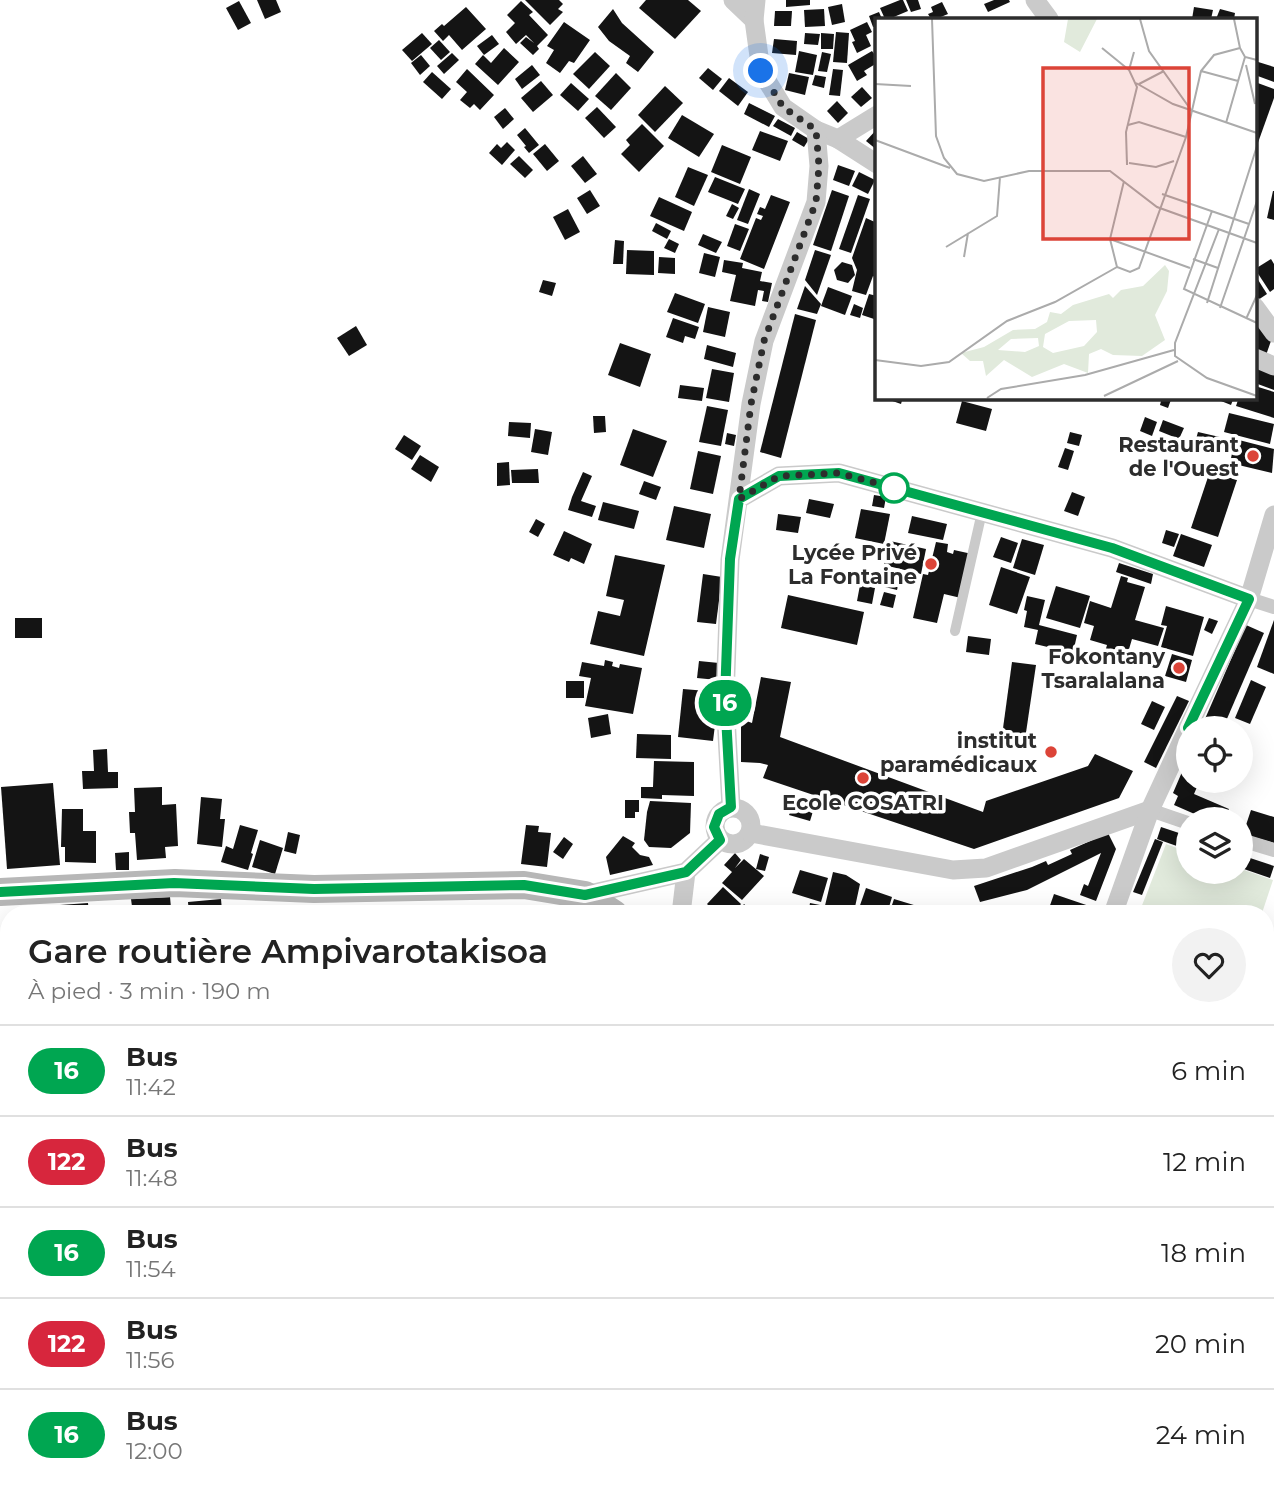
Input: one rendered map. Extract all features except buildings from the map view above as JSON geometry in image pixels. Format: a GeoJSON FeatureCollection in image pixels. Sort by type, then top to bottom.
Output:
{"type":"FeatureCollection","features":[{"type":"Feature","properties":{"kind":"main road"},"geometry":{"type":"LineString","coordinates":[[0,892],[174,883],[314,889],[524,885],[585,895],[600,905]]}},
{"type":"Feature","properties":{"kind":"street"},"geometry":{"type":"LineString","coordinates":[[733,0],[755,10],[761,71],[783,107],[816,130],[838,139],[875,163]]}},
{"type":"Feature","properties":{"kind":"street"},"geometry":{"type":"LineString","coordinates":[[1035,0],[1048,18]]}},
{"type":"Feature","properties":{"kind":"street"},"geometry":{"type":"LineString","coordinates":[[838,139],[875,116]]}},
{"type":"Feature","properties":{"kind":"street"},"geometry":{"type":"LineString","coordinates":[[731,807],[725,698],[730,559],[751,404],[764,341],[816,202],[819,166],[816,130]]}},
{"type":"Feature","properties":{"kind":"street"},"geometry":{"type":"LineString","coordinates":[[1256,308],[1274,333]]}},
{"type":"Feature","properties":{"kind":"street"},"geometry":{"type":"LineString","coordinates":[[1256,358],[1274,366]]}},
{"type":"Feature","properties":{"kind":"street"},"geometry":{"type":"LineString","coordinates":[[739,499],[779,476],[839,473],[1112,548],[1274,607]]}},
{"type":"Feature","properties":{"kind":"street"},"geometry":{"type":"LineString","coordinates":[[1194,716],[1249,599],[1274,515]]}},
{"type":"Feature","properties":{"kind":"street"},"geometry":{"type":"LineString","coordinates":[[1116,905],[1150,810],[1176,754]]}},
{"type":"Feature","properties":{"kind":"street"},"geometry":{"type":"LineString","coordinates":[[731,807],[744,810],[752,820],[751,833],[743,843],[731,845],[720,840],[714,827],[719,814],[731,807]]}},
{"type":"Feature","properties":{"kind":"street"},"geometry":{"type":"LineString","coordinates":[[751,833],[953,870],[986,868],[1150,810],[1176,818]]}},
{"type":"Feature","properties":{"kind":"street"},"geometry":{"type":"LineString","coordinates":[[585,895],[686,872],[720,840]]}},
{"type":"Feature","properties":{"kind":"street"},"geometry":{"type":"LineString","coordinates":[[1253,844],[1274,850]]}},
{"type":"Feature","properties":{"kind":"street"},"geometry":{"type":"LineString","coordinates":[[682,905],[686,872]]}},
{"type":"Feature","properties":{"kind":"lane"},"geometry":{"type":"LineString","coordinates":[[955,631],[983,512]]}},
{"type":"Feature","properties":{"kind":"shaded area"},"geometry":{"type":"Polygon","coordinates":[[[1166,844],[1176,848],[1176,884],[1253,884],[1253,873],[1273,880],[1265,905],[1142,905],[1166,844]]]}},
{"type":"Feature","properties":{"kind":"bus line","name":"16"},"geometry":{"type":"LineString","coordinates":[[0,892],[174,883],[314,889],[524,885],[585,895],[686,872],[720,840],[714,827],[719,814],[731,807],[725,698],[730,559],[739,499],[779,476],[839,473],[1112,548],[1249,599],[1194,716]]}},
{"type":"Feature","properties":{"kind":"place","name":"Restaurant de l'Ouest"},"geometry":{"type":"Point","coordinates":[1253,456]}},
{"type":"Feature","properties":{"kind":"place","name":"Lycée Privé La Fontaine"},"geometry":{"type":"Point","coordinates":[931,564]}},
{"type":"Feature","properties":{"kind":"place","name":"Fokontany Tsaralalana"},"geometry":{"type":"Point","coordinates":[1179,668]}},
{"type":"Feature","properties":{"kind":"place","name":"institut paramédicaux"},"geometry":{"type":"Point","coordinates":[1051,752]}},
{"type":"Feature","properties":{"kind":"place","name":"Ecole COSATRI"},"geometry":{"type":"Point","coordinates":[863,778]}},
{"type":"Feature","properties":{"kind":"route"},"geometry":{"type":"LineString","coordinates":[[761,71],[783,107],[816,130],[819,166],[816,202],[764,341],[751,404],[739,499],[779,476],[839,473],[894,488]]}}]}
